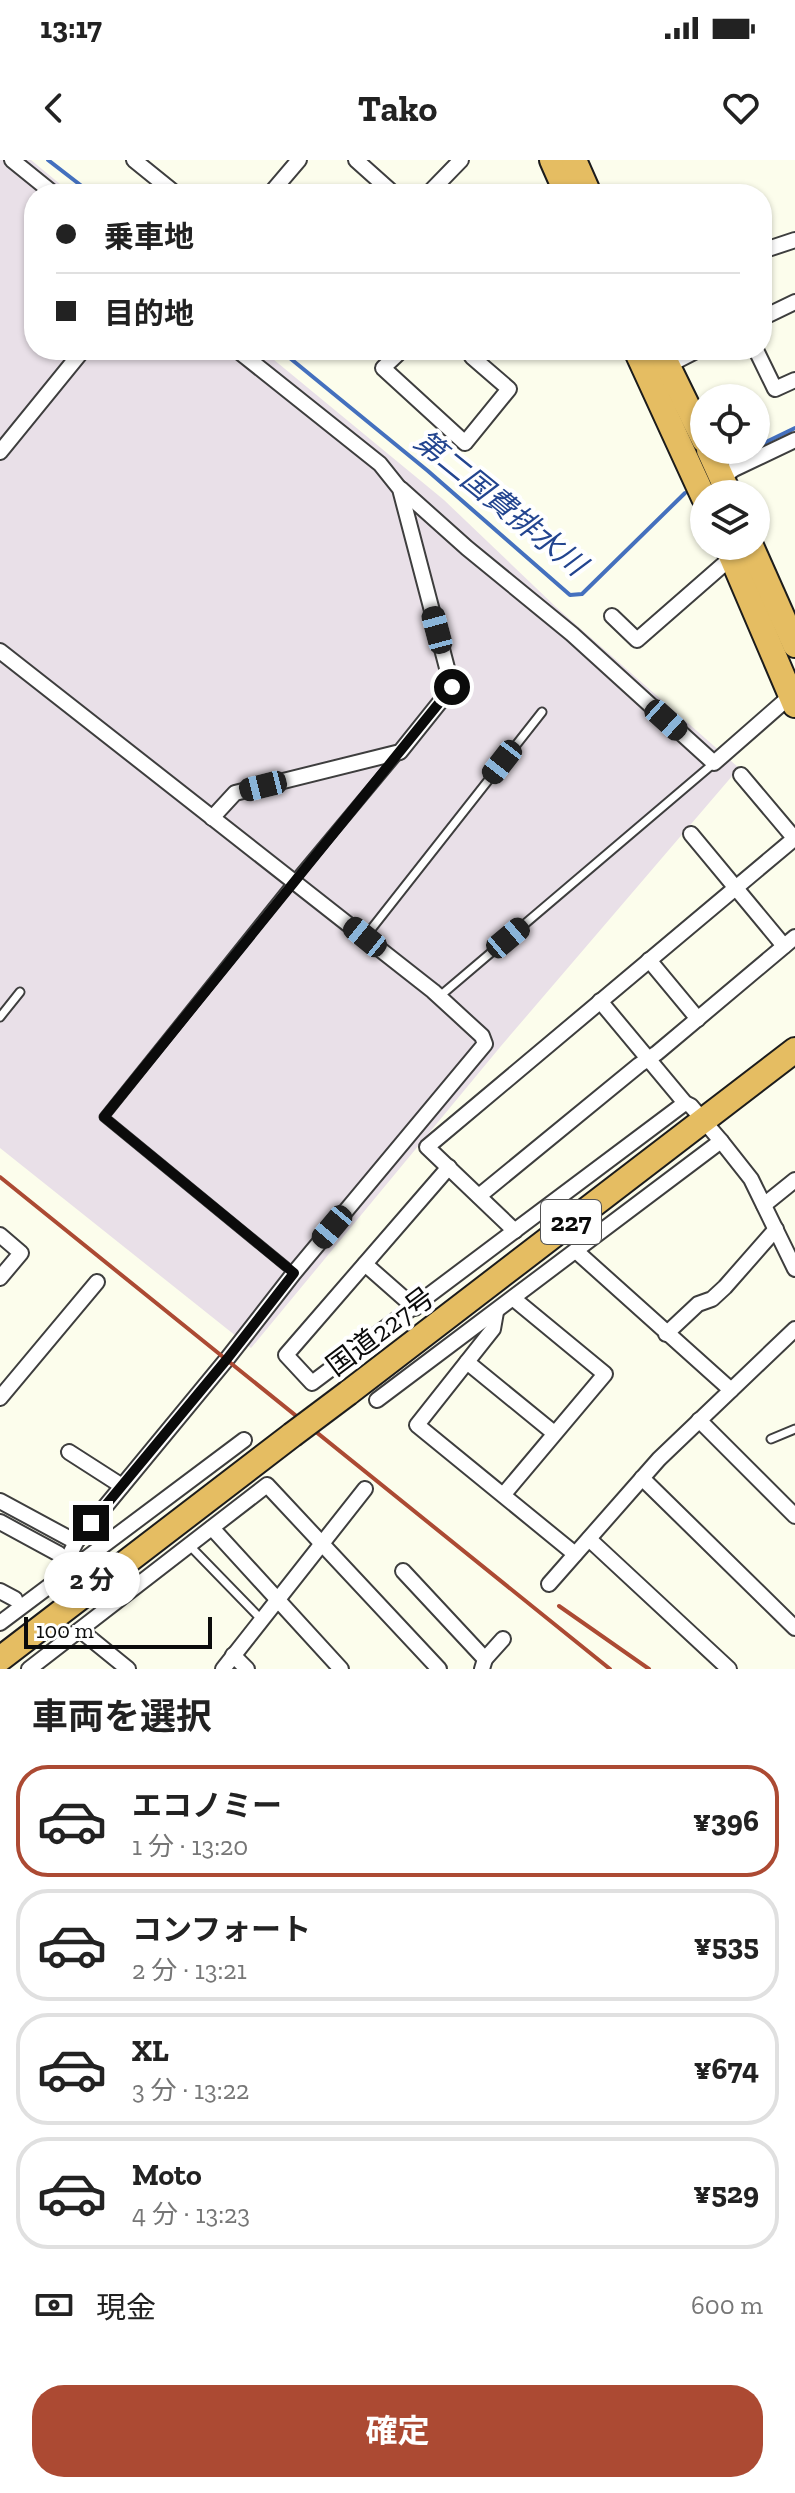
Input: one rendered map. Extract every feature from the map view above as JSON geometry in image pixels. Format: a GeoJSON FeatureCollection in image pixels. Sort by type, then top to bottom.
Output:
{"type":"FeatureCollection","features":[{"type":"Feature","properties":{"kind":"highway"},"geometry":{"type":"LineString","coordinates":[[552,160],[563,184]]}},
{"type":"Feature","properties":{"kind":"highway"},"geometry":{"type":"LineString","coordinates":[[574,160],[585,184]]}},
{"type":"Feature","properties":{"kind":"highway"},"geometry":{"type":"LineString","coordinates":[[659,364],[690,416]]}},
{"type":"Feature","properties":{"kind":"highway"},"geometry":{"type":"LineString","coordinates":[[659,364],[698,480]]}},
{"type":"Feature","properties":{"kind":"highway"},"geometry":{"type":"LineString","coordinates":[[741,560],[793,697]]}},
{"type":"Feature","properties":{"kind":"highway"},"geometry":{"type":"LineString","coordinates":[[743,560],[795,645]]}},
{"type":"Feature","properties":{"kind":"highway","name":"国道227号"},"geometry":{"type":"LineString","coordinates":[[0,1659],[795,1050]]}},
{"type":"Feature","properties":{"kind":"street"},"geometry":{"type":"LineString","coordinates":[[12,160],[42,184]]}},
{"type":"Feature","properties":{"kind":"street"},"geometry":{"type":"LineString","coordinates":[[134,160],[164,184]]}},
{"type":"Feature","properties":{"kind":"street"},"geometry":{"type":"LineString","coordinates":[[282,184],[299,160]]}},
{"type":"Feature","properties":{"kind":"street"},"geometry":{"type":"LineString","coordinates":[[356,160],[383,184]]}},
{"type":"Feature","properties":{"kind":"street"},"geometry":{"type":"LineString","coordinates":[[438,184],[461,160]]}},
{"type":"Feature","properties":{"kind":"street"},"geometry":{"type":"LineString","coordinates":[[772,248],[795,240]]}},
{"type":"Feature","properties":{"kind":"street"},"geometry":{"type":"LineString","coordinates":[[772,313],[795,302]]}},
{"type":"Feature","properties":{"kind":"street"},"geometry":{"type":"LineString","coordinates":[[0,452],[75,360]]}},
{"type":"Feature","properties":{"kind":"street"},"geometry":{"type":"LineString","coordinates":[[250,360],[380,464],[400,489],[572,634],[714,763],[793,697]]}},
{"type":"Feature","properties":{"kind":"street"},"geometry":{"type":"LineString","coordinates":[[391,360],[383,368],[465,443],[509,389],[480,360]]}},
{"type":"Feature","properties":{"kind":"street"},"geometry":{"type":"LineString","coordinates":[[761,360],[775,389],[795,380]]}},
{"type":"Feature","properties":{"kind":"street"},"geometry":{"type":"LineString","coordinates":[[729,480],[734,469],[795,440]]}},
{"type":"Feature","properties":{"kind":"street"},"geometry":{"type":"LineString","coordinates":[[212,818],[235,793],[400,752],[452,687],[400,489]]}},
{"type":"Feature","properties":{"kind":"street"},"geometry":{"type":"LineString","coordinates":[[612,616],[637,640],[726,560]]}},
{"type":"Feature","properties":{"kind":"street"},"geometry":{"type":"LineString","coordinates":[[0,651],[440,996],[482,1036],[485,1044],[76,1542],[58,1578]]}},
{"type":"Feature","properties":{"kind":"street"},"geometry":{"type":"LineString","coordinates":[[515,1231],[427,1147],[795,838],[741,775]]}},
{"type":"Feature","properties":{"kind":"street"},"geometry":{"type":"LineString","coordinates":[[479,1196],[789,942],[735,887],[691,834]]}},
{"type":"Feature","properties":{"kind":"street"},"geometry":{"type":"LineString","coordinates":[[649,960],[698,1019]]}},
{"type":"Feature","properties":{"kind":"street"},"geometry":{"type":"LineString","coordinates":[[600,1001],[751,1179],[795,1269]]}},
{"type":"Feature","properties":{"kind":"street"},"geometry":{"type":"LineString","coordinates":[[449,1167],[286,1355],[312,1383],[685,1103]]}},
{"type":"Feature","properties":{"kind":"street"},"geometry":{"type":"LineString","coordinates":[[377,1400],[721,1141]]}},
{"type":"Feature","properties":{"kind":"street"},"geometry":{"type":"LineString","coordinates":[[764,1205],[795,1180]]}},
{"type":"Feature","properties":{"kind":"street"},"geometry":{"type":"LineString","coordinates":[[666,1334],[698,1304],[712,1299],[725,1287],[776,1229]]}},
{"type":"Feature","properties":{"kind":"street"},"geometry":{"type":"LineString","coordinates":[[0,1235],[21,1253],[0,1278]]}},
{"type":"Feature","properties":{"kind":"street"},"geometry":{"type":"LineString","coordinates":[[576,1251],[731,1390]]}},
{"type":"Feature","properties":{"kind":"street"},"geometry":{"type":"LineString","coordinates":[[365,1264],[415,1308]]}},
{"type":"Feature","properties":{"kind":"street"},"geometry":{"type":"LineString","coordinates":[[0,1398],[97,1282]]}},
{"type":"Feature","properties":{"kind":"street"},"geometry":{"type":"LineString","coordinates":[[504,1494],[605,1374],[514,1299]]}},
{"type":"Feature","properties":{"kind":"street"},"geometry":{"type":"LineString","coordinates":[[496,1312],[493,1329],[417,1425],[575,1554]]}},
{"type":"Feature","properties":{"kind":"street"},"geometry":{"type":"LineString","coordinates":[[549,1584],[642,1478],[795,1329]]}},
{"type":"Feature","properties":{"kind":"street"},"geometry":{"type":"LineString","coordinates":[[467,1362],[554,1433]]}},
{"type":"Feature","properties":{"kind":"street"},"geometry":{"type":"LineString","coordinates":[[699,1420],[795,1516]]}},
{"type":"Feature","properties":{"kind":"street"},"geometry":{"type":"LineString","coordinates":[[0,1623],[244,1440]]}},
{"type":"Feature","properties":{"kind":"street"},"geometry":{"type":"LineString","coordinates":[[69,1452],[122,1486]]}},
{"type":"Feature","properties":{"kind":"street"},"geometry":{"type":"LineString","coordinates":[[642,1478],[795,1628]]}},
{"type":"Feature","properties":{"kind":"street"},"geometry":{"type":"LineString","coordinates":[[29,1669],[267,1485],[439,1669]]}},
{"type":"Feature","properties":{"kind":"street"},"geometry":{"type":"LineString","coordinates":[[223,1669],[365,1489]]}},
{"type":"Feature","properties":{"kind":"street"},"geometry":{"type":"LineString","coordinates":[[0,1501],[76,1542]]}},
{"type":"Feature","properties":{"kind":"street"},"geometry":{"type":"LineString","coordinates":[[0,1522],[59,1554]]}},
{"type":"Feature","properties":{"kind":"street"},"geometry":{"type":"LineString","coordinates":[[212,1528],[341,1669]]}},
{"type":"Feature","properties":{"kind":"street"},"geometry":{"type":"LineString","coordinates":[[589,1539],[729,1669]]}},
{"type":"Feature","properties":{"kind":"street"},"geometry":{"type":"LineString","coordinates":[[403,1571],[484,1664],[503,1639]]}},
{"type":"Feature","properties":{"kind":"street"},"geometry":{"type":"LineString","coordinates":[[0,1591],[15,1599]]}},
{"type":"Feature","properties":{"kind":"street"},"geometry":{"type":"LineString","coordinates":[[80,1630],[128,1669]]}},
{"type":"Feature","properties":{"kind":"street"},"geometry":{"type":"LineString","coordinates":[[233,1655],[247,1669]]}},
{"type":"Feature","properties":{"kind":"lane"},"geometry":{"type":"LineString","coordinates":[[365,937],[542,712]]}},
{"type":"Feature","properties":{"kind":"lane"},"geometry":{"type":"LineString","coordinates":[[294,1273],[104,1117],[400,752]]}},
{"type":"Feature","properties":{"kind":"lane"},"geometry":{"type":"LineString","coordinates":[[440,996],[714,763]]}},
{"type":"Feature","properties":{"kind":"lane"},"geometry":{"type":"LineString","coordinates":[[0,1017],[20,992]]}},
{"type":"Feature","properties":{"kind":"lane"},"geometry":{"type":"LineString","coordinates":[[771,1439],[795,1429]]}},
{"type":"Feature","properties":{"kind":"lane"},"geometry":{"type":"LineString","coordinates":[[190,1545],[261,1619]]}},
{"type":"Feature","properties":{"kind":"shaded area"},"geometry":{"type":"Polygon","coordinates":[[[0,160],[31,160],[60,184],[24,184],[24,360],[274,360],[444,500],[556,607],[739,768],[501,1046],[251,1348],[0,1148],[0,160]]]}},
{"type":"Feature","properties":{"kind":"waterway","name":"第二国費排水川"},"geometry":{"type":"LineString","coordinates":[[48,160],[79,184]]}},
{"type":"Feature","properties":{"kind":"waterway","name":"第二国費排水川"},"geometry":{"type":"LineString","coordinates":[[292,360],[428,471],[570,595],[582,594],[685,493]]}},
{"type":"Feature","properties":{"kind":"waterway","name":"第二国費排水川"},"geometry":{"type":"LineString","coordinates":[[770,440],[795,428]]}},
{"type":"Feature","properties":{"kind":"railway"},"geometry":{"type":"LineString","coordinates":[[0,1177],[610,1669]]}},
{"type":"Feature","properties":{"kind":"railway"},"geometry":{"type":"LineString","coordinates":[[559,1606],[649,1669]]}},
{"type":"Feature","properties":{"kind":"route"},"geometry":{"type":"LineString","coordinates":[[91,1523],[294,1273],[104,1117],[452,687]]}}]}
